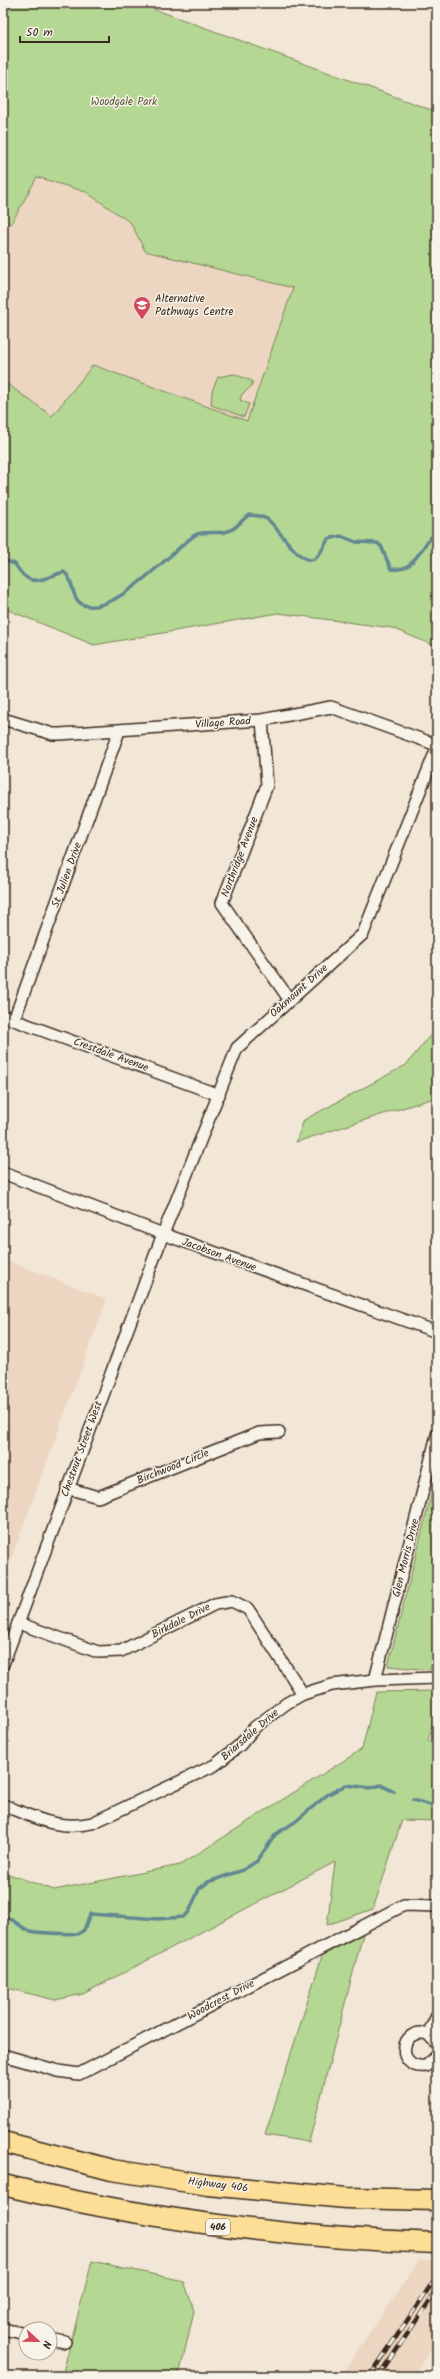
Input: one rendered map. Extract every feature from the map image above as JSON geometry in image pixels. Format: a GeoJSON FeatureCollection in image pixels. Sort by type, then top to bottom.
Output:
{"type":"FeatureCollection","features":[{"type":"Feature","properties":{"kind":"highway","name":"Highway 406"},"geometry":{"type":"LineString","coordinates":[[3,2142],[112,2170],[208,2185],[346,2198],[437,2200]]}},
{"type":"Feature","properties":{"kind":"highway","name":"406"},"geometry":{"type":"LineString","coordinates":[[3,2185],[55,2198],[211,2226],[348,2240],[437,2243]]}},
{"type":"Feature","properties":{"kind":"street","name":"Village Road"},"geometry":{"type":"LineString","coordinates":[[3,719],[53,734],[120,731],[262,720],[331,707],[437,744]]}},
{"type":"Feature","properties":{"kind":"street","name":"Northridge Avenue"},"geometry":{"type":"LineString","coordinates":[[262,720],[267,785],[222,903],[289,999]]}},
{"type":"Feature","properties":{"kind":"street","name":"St Julien Drive"},"geometry":{"type":"LineString","coordinates":[[14,1020],[120,731]]}},
{"type":"Feature","properties":{"kind":"street","name":"Oakmount Drive"},"geometry":{"type":"LineString","coordinates":[[163,1234],[237,1048],[289,999],[363,934],[437,748]]}},
{"type":"Feature","properties":{"kind":"street","name":"Crestdale Avenue"},"geometry":{"type":"LineString","coordinates":[[3,1016],[219,1095]]}},
{"type":"Feature","properties":{"kind":"street","name":"Jacobson Avenue"},"geometry":{"type":"LineString","coordinates":[[3,1173],[163,1234],[437,1332]]}},
{"type":"Feature","properties":{"kind":"street","name":"Chestnut Street West"},"geometry":{"type":"LineString","coordinates":[[3,1664],[67,1488],[163,1234]]}},
{"type":"Feature","properties":{"kind":"street","name":"Birchwood Circle"},"geometry":{"type":"LineString","coordinates":[[67,1488],[98,1497],[259,1433],[279,1432]]}},
{"type":"Feature","properties":{"kind":"street","name":"Glen Morris Drive"},"geometry":{"type":"LineString","coordinates":[[375,1680],[437,1435]]}},
{"type":"Feature","properties":{"kind":"street","name":"Birkdale Drive"},"geometry":{"type":"LineString","coordinates":[[18,1623],[98,1652],[109,1653],[121,1651],[215,1604],[232,1601],[248,1609],[303,1694]]}},
{"type":"Feature","properties":{"kind":"street","name":"Briarsdale Drive"},"geometry":{"type":"LineString","coordinates":[[3,1805],[58,1826],[74,1827],[92,1823],[215,1765],[240,1745],[255,1727],[287,1703],[303,1694],[332,1685],[375,1680],[436,1676]]}},
{"type":"Feature","properties":{"kind":"street","name":"Woodcrest Drive"},"geometry":{"type":"LineString","coordinates":[[3,2055],[58,2071],[79,2074],[404,1905],[437,1906]]}},
{"type":"Feature","properties":{"kind":"street"},"geometry":{"type":"LineString","coordinates":[[428,2034],[437,2016]]}},
{"type":"Feature","properties":{"kind":"street"},"geometry":{"type":"LineString","coordinates":[[437,2044],[428,2034],[418,2033],[408,2038],[404,2048],[406,2059],[415,2066],[420,2067],[431,2063],[437,2056]]}},
{"type":"Feature","properties":{"kind":"street"},"geometry":{"type":"LineString","coordinates":[[3,2329],[18,2332]]}},
{"type":"Feature","properties":{"kind":"street"},"geometry":{"type":"LineString","coordinates":[[58,2341],[65,2342]]}},
{"type":"Feature","properties":{"kind":"shaded area","name":"Alternative Pathways Centre"},"geometry":{"type":"Polygon","coordinates":[[[37,177],[86,192],[131,223],[145,251],[293,288],[247,421],[94,365],[52,416],[3,381],[3,239],[37,177]]]}},
{"type":"Feature","properties":{"kind":"shaded area"},"geometry":{"type":"Polygon","coordinates":[[[3,1259],[107,1299],[3,1581],[3,1259]]]}},
{"type":"Feature","properties":{"kind":"shaded area"},"geometry":{"type":"Polygon","coordinates":[[[419,2260],[437,2262],[437,2342],[412,2376],[341,2376],[419,2260]]]}},
{"type":"Feature","properties":{"kind":"green space","name":"Woodgale Park"},"geometry":{"type":"Polygon","coordinates":[[[3,3],[137,3],[437,112],[437,647],[392,628],[278,613],[94,645],[3,608],[3,381],[52,416],[93,365],[247,421],[293,288],[145,251],[131,223],[86,192],[37,177],[11,224],[3,221],[3,3]]]}},
{"type":"Feature","properties":{"kind":"green space"},"geometry":{"type":"Polygon","coordinates":[[[234,374],[252,381],[252,386],[242,394],[240,400],[249,404],[244,417],[211,405],[212,391],[218,377],[234,374]]]}},
{"type":"Feature","properties":{"kind":"green space"},"geometry":{"type":"Polygon","coordinates":[[[437,1027],[437,1097],[296,1142],[304,1120],[406,1065],[437,1027]]]}},
{"type":"Feature","properties":{"kind":"green space"},"geometry":{"type":"Polygon","coordinates":[[[437,1472],[437,1642],[430,1670],[388,1666],[437,1472]]]}},
{"type":"Feature","properties":{"kind":"green space"},"geometry":{"type":"Polygon","coordinates":[[[437,1691],[437,1708],[428,1741],[437,1741],[437,1821],[402,1820],[373,1909],[327,1925],[335,1862],[83,1994],[55,2000],[3,1987],[3,1872],[54,1890],[180,1865],[362,1749],[376,1692],[437,1691]]]}},
{"type":"Feature","properties":{"kind":"green space"},"geometry":{"type":"Polygon","coordinates":[[[363,1934],[309,2142],[265,2135],[322,1956],[363,1934]]]}},
{"type":"Feature","properties":{"kind":"green space"},"geometry":{"type":"Polygon","coordinates":[[[92,2261],[184,2281],[194,2311],[179,2376],[62,2376],[92,2261]]]}},
{"type":"Feature","properties":{"kind":"waterway"},"geometry":{"type":"LineString","coordinates":[[3,560],[15,564],[20,572],[31,580],[41,579],[64,572],[70,580],[77,599],[84,605],[96,606],[111,601],[126,592],[195,535],[201,533],[229,531],[249,515],[267,519],[290,545],[304,558],[310,560],[316,558],[328,539],[341,536],[356,542],[377,543],[381,546],[391,569],[406,567],[437,532]]}},
{"type":"Feature","properties":{"kind":"waterway"},"geometry":{"type":"LineString","coordinates":[[3,1917],[7,1917],[30,1931],[78,1934],[84,1930],[90,1914],[158,1919],[183,1917],[189,1912],[199,1889],[208,1882],[243,1870],[257,1861],[276,1834],[295,1822],[327,1795],[346,1785],[370,1788],[381,1785],[394,1792]]}},
{"type":"Feature","properties":{"kind":"waterway"},"geometry":{"type":"LineString","coordinates":[[413,1800],[437,1807]]}},
{"type":"Feature","properties":{"kind":"railway"},"geometry":{"type":"LineString","coordinates":[[370,2376],[437,2276]]}},
{"type":"Feature","properties":{"kind":"railway"},"geometry":{"type":"LineString","coordinates":[[379,2376],[437,2290]]}},
{"type":"Feature","properties":{"kind":"place","name":"Alternative Pathways Centre"},"geometry":{"type":"Point","coordinates":[142,320]}}]}
